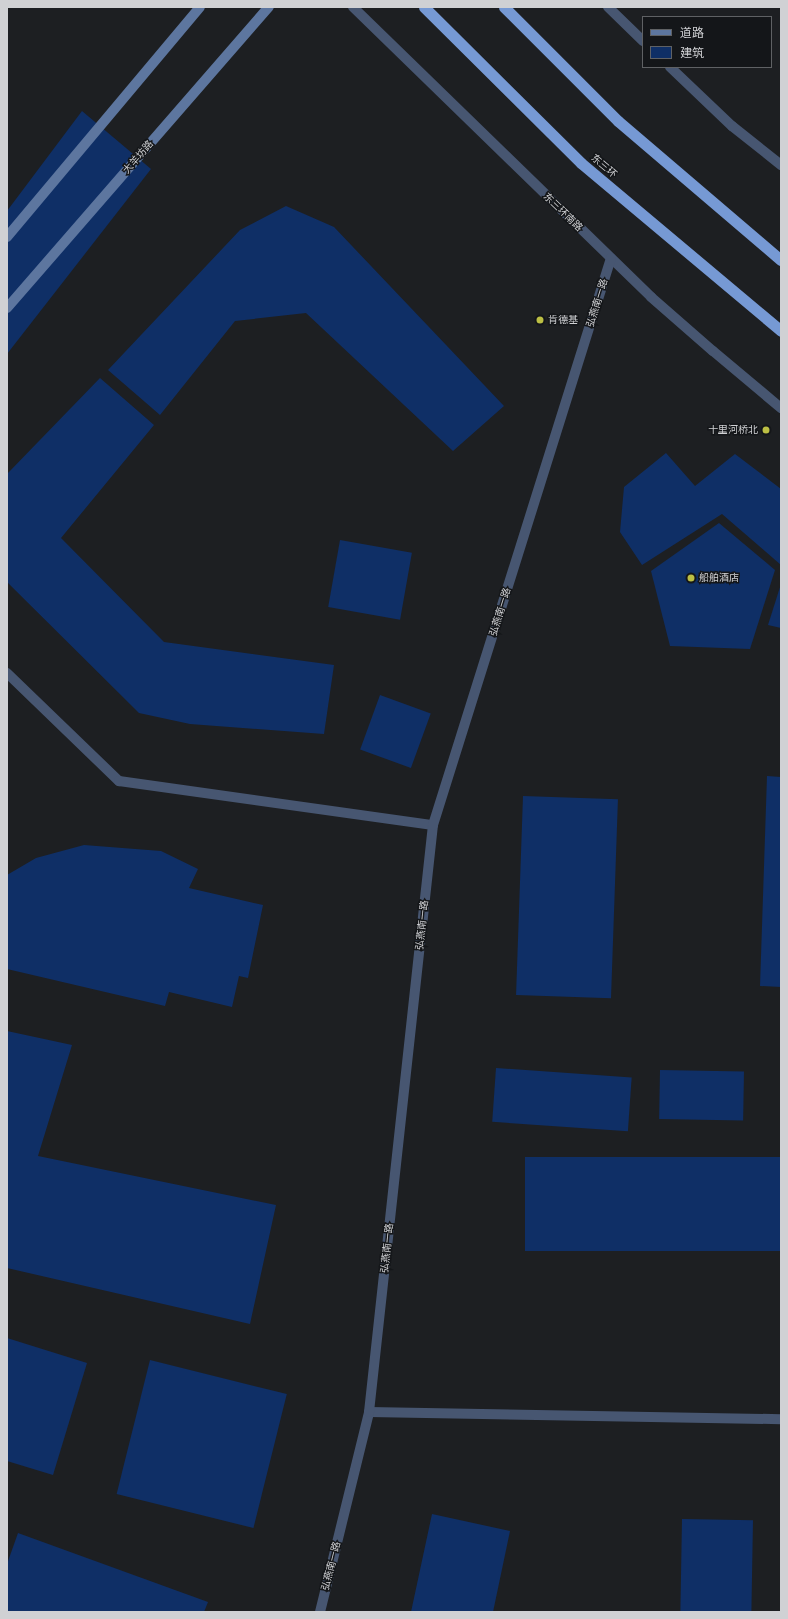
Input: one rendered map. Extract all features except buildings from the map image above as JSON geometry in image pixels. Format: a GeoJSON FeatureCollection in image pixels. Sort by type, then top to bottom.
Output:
{"type":"FeatureCollection","features":[{"type":"Feature","properties":{"kind":"highway","name":"东三环"},"geometry":{"type":"LineString","coordinates":[[424,7],[581,163],[781,331]]}},
{"type":"Feature","properties":{"kind":"highway"},"geometry":{"type":"LineString","coordinates":[[504,7],[618,121],[781,260]]}},
{"type":"Feature","properties":{"kind":"main road"},"geometry":{"type":"LineString","coordinates":[[7,237],[200,7]]}},
{"type":"Feature","properties":{"kind":"main road","name":"大羊坊路"},"geometry":{"type":"LineString","coordinates":[[7,308],[269,7]]}},
{"type":"Feature","properties":{"kind":"street","name":"东三环南路"},"geometry":{"type":"LineString","coordinates":[[353,7],[611,258],[713,351],[781,408]]}},
{"type":"Feature","properties":{"kind":"street"},"geometry":{"type":"LineString","coordinates":[[608,7],[642,40]]}},
{"type":"Feature","properties":{"kind":"street"},"geometry":{"type":"LineString","coordinates":[[671,68],[732,126],[781,165]]}},
{"type":"Feature","properties":{"kind":"street","name":"弘燕南一路"},"geometry":{"type":"LineString","coordinates":[[320,1612],[369,1412],[433,825],[611,258]]}},
{"type":"Feature","properties":{"kind":"street"},"geometry":{"type":"LineString","coordinates":[[7,673],[119,781],[433,825]]}},
{"type":"Feature","properties":{"kind":"street"},"geometry":{"type":"LineString","coordinates":[[369,1412],[781,1419]]}},
{"type":"Feature","properties":{"kind":"place","name":"肯德基"},"geometry":{"type":"Point","coordinates":[540,320]}},
{"type":"Feature","properties":{"kind":"place","name":"十里河桥北"},"geometry":{"type":"Point","coordinates":[766,430]}},
{"type":"Feature","properties":{"kind":"place","name":"船舶酒店"},"geometry":{"type":"Point","coordinates":[691,578]}}]}
